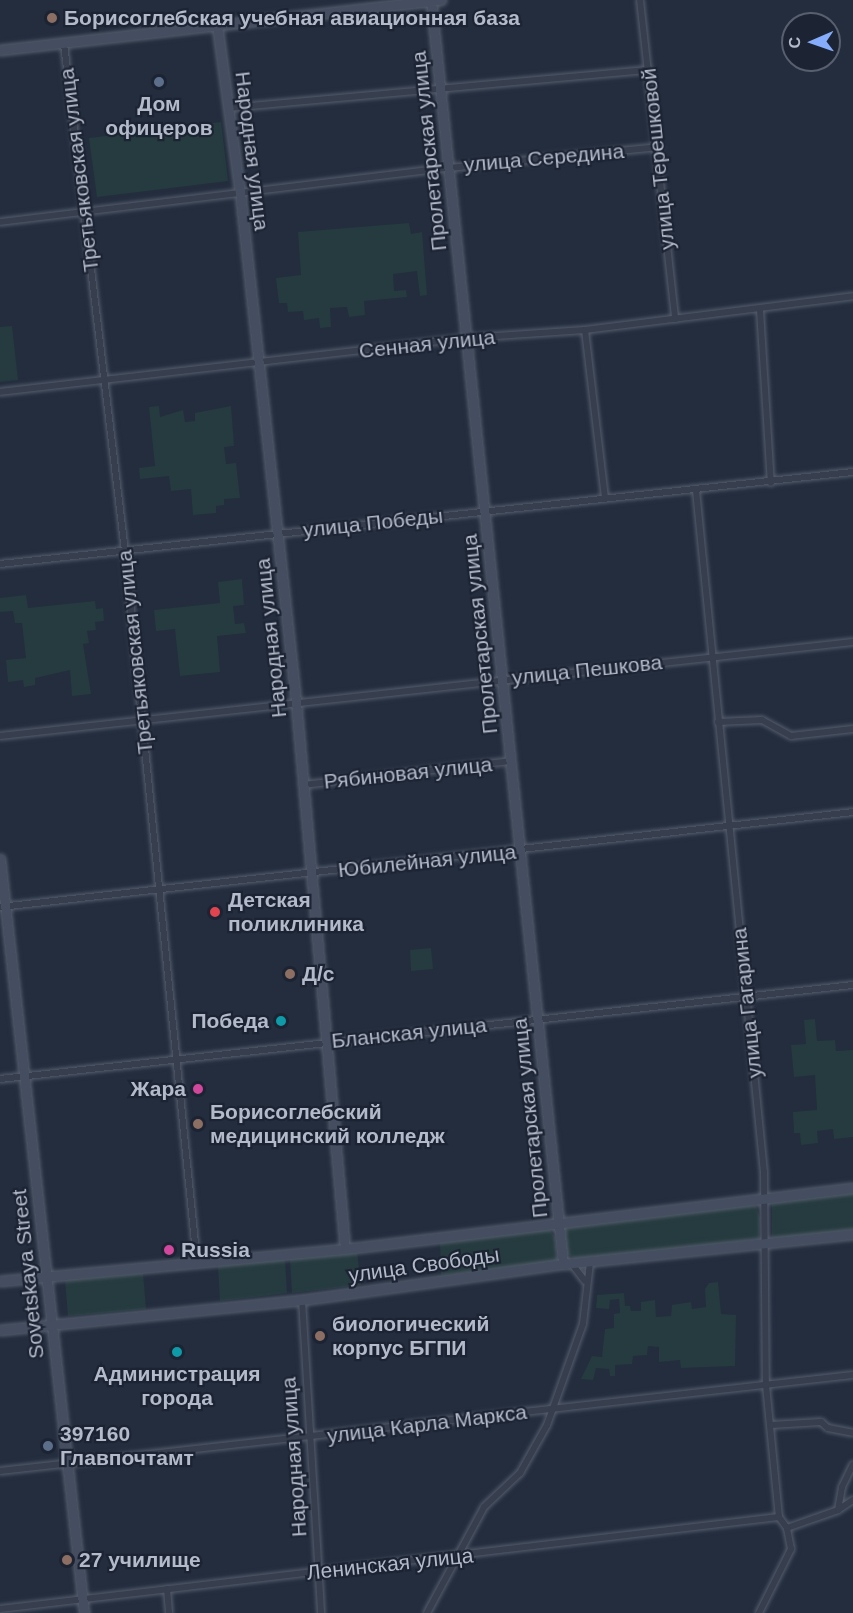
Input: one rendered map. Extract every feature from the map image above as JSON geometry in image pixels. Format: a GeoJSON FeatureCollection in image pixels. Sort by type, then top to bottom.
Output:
{"type":"FeatureCollection","features":[{"type":"Feature","properties":{"kind":"street","name":"улица Терешковой"},"geometry":{"type":"LineString","coordinates":[[640,0],[659,147],[675,319]]}},
{"type":"Feature","properties":{"kind":"street"},"geometry":{"type":"LineString","coordinates":[[0,50],[436,1]]}},
{"type":"Feature","properties":{"kind":"street","name":"Пролетарская улица"},"geometry":{"type":"LineString","coordinates":[[436,1],[449,168],[504,678],[559,1223],[567,1264]]}},
{"type":"Feature","properties":{"kind":"street","name":"Народная улица"},"geometry":{"type":"LineString","coordinates":[[217,25],[260,363],[296,702],[345,1249]]}},
{"type":"Feature","properties":{"kind":"street","name":"Третьяковская улица"},"geometry":{"type":"LineString","coordinates":[[64,44],[125,551],[197,1262]]}},
{"type":"Feature","properties":{"kind":"street"},"geometry":{"type":"LineString","coordinates":[[229,108],[649,70]]}},
{"type":"Feature","properties":{"kind":"street","name":"улица Середина"},"geometry":{"type":"LineString","coordinates":[[0,222],[449,168],[659,147]]}},
{"type":"Feature","properties":{"kind":"street","name":"Сенная улица"},"geometry":{"type":"LineString","coordinates":[[0,392],[467,338],[585,330],[760,310],[853,296]]}},
{"type":"Feature","properties":{"kind":"street"},"geometry":{"type":"LineString","coordinates":[[760,310],[771,483]]}},
{"type":"Feature","properties":{"kind":"street"},"geometry":{"type":"LineString","coordinates":[[585,330],[605,498]]}},
{"type":"Feature","properties":{"kind":"street","name":"улица Победы"},"geometry":{"type":"LineString","coordinates":[[0,564],[485,510],[771,483],[853,472]]}},
{"type":"Feature","properties":{"kind":"street","name":"улица Гагарина"},"geometry":{"type":"LineString","coordinates":[[696,490],[728,827],[747,998],[764,1199],[766,1385],[779,1517]]}},
{"type":"Feature","properties":{"kind":"street","name":"улица Пешкова"},"geometry":{"type":"LineString","coordinates":[[0,736],[504,678],[853,642]]}},
{"type":"Feature","properties":{"kind":"street"},"geometry":{"type":"LineString","coordinates":[[718,722],[762,720],[791,736],[853,729]]}},
{"type":"Feature","properties":{"kind":"street","name":"Рябиновая улица"},"geometry":{"type":"LineString","coordinates":[[304,785],[512,761]]}},
{"type":"Feature","properties":{"kind":"street","name":"Юбилейная улица"},"geometry":{"type":"LineString","coordinates":[[3,906],[311,872],[520,852],[853,812]]}},
{"type":"Feature","properties":{"kind":"street","name":"Sovetskaya Street"},"geometry":{"type":"LineString","coordinates":[[0,860],[3,906],[84,1613]]}},
{"type":"Feature","properties":{"kind":"street","name":"Бланская улица"},"geometry":{"type":"LineString","coordinates":[[0,1079],[328,1041],[853,985]]}},
{"type":"Feature","properties":{"kind":"street","name":"улица Свободы"},"geometry":{"type":"LineString","coordinates":[[0,1281],[345,1249],[853,1188]]}},
{"type":"Feature","properties":{"kind":"street","name":"улица Свободы"},"geometry":{"type":"LineString","coordinates":[[0,1330],[302,1300],[567,1264],[853,1234]]}},
{"type":"Feature","properties":{"kind":"street"},"geometry":{"type":"LineString","coordinates":[[427,1613],[461,1556],[484,1507],[520,1473],[547,1425],[583,1324],[590,1263]]}},
{"type":"Feature","properties":{"kind":"street"},"geometry":{"type":"LineString","coordinates":[[567,1264],[584,1276],[587,1287]]}},
{"type":"Feature","properties":{"kind":"street","name":"Народная улица"},"geometry":{"type":"LineString","coordinates":[[302,1300],[321,1613]]}},
{"type":"Feature","properties":{"kind":"street","name":"улица Карла Маркса"},"geometry":{"type":"LineString","coordinates":[[0,1471],[853,1375]]}},
{"type":"Feature","properties":{"kind":"street"},"geometry":{"type":"LineString","coordinates":[[771,1425],[821,1422],[828,1428],[853,1433]]}},
{"type":"Feature","properties":{"kind":"street"},"geometry":{"type":"LineString","coordinates":[[838,1509],[842,1487],[853,1464]]}},
{"type":"Feature","properties":{"kind":"street"},"geometry":{"type":"LineString","coordinates":[[787,1528],[838,1509],[853,1500]]}},
{"type":"Feature","properties":{"kind":"street"},"geometry":{"type":"LineString","coordinates":[[759,1613],[788,1560],[790,1549],[787,1528],[779,1517]]}},
{"type":"Feature","properties":{"kind":"street","name":"Ленинская улица"},"geometry":{"type":"LineString","coordinates":[[0,1609],[12,1610],[82,1598],[461,1556],[779,1517]]}},
{"type":"Feature","properties":{"kind":"street"},"geometry":{"type":"LineString","coordinates":[[167,1588],[169,1613]]}},
{"type":"Feature","properties":{"kind":"green space"},"geometry":{"type":"Polygon","coordinates":[[[221,122],[228,181],[97,197],[89,138],[221,122]]]}},
{"type":"Feature","properties":{"kind":"green space"},"geometry":{"type":"Polygon","coordinates":[[[409,223],[411,234],[422,232],[427,295],[420,296],[417,271],[393,274],[394,291],[406,290],[407,297],[364,301],[365,315],[349,317],[347,307],[330,308],[331,327],[320,328],[319,318],[304,320],[303,311],[288,312],[287,303],[279,303],[276,278],[301,275],[298,232],[409,223]]]}},
{"type":"Feature","properties":{"kind":"green space"},"geometry":{"type":"Polygon","coordinates":[[[12,326],[18,380],[0,382],[0,327],[12,326]]]}},
{"type":"Feature","properties":{"kind":"green space"},"geometry":{"type":"Polygon","coordinates":[[[159,406],[160,417],[183,410],[185,422],[195,421],[195,413],[231,406],[234,446],[224,447],[226,464],[236,463],[240,498],[224,499],[224,505],[216,506],[216,513],[193,515],[191,489],[171,491],[169,476],[140,479],[139,468],[155,466],[149,407],[159,406]]]}},
{"type":"Feature","properties":{"kind":"green space"},"geometry":{"type":"Polygon","coordinates":[[[242,579],[244,605],[233,606],[235,624],[244,623],[246,633],[217,636],[220,672],[180,676],[175,629],[156,631],[154,610],[220,603],[218,582],[242,579]]]}},
{"type":"Feature","properties":{"kind":"green space"},"geometry":{"type":"Polygon","coordinates":[[[26,595],[28,608],[95,601],[96,609],[103,608],[104,621],[95,622],[96,630],[87,631],[89,643],[83,644],[91,694],[72,696],[70,670],[35,678],[35,685],[24,687],[23,680],[8,682],[6,660],[26,658],[22,623],[15,623],[13,611],[0,612],[0,598],[26,595]]]}},
{"type":"Feature","properties":{"kind":"green space"},"geometry":{"type":"Polygon","coordinates":[[[431,948],[433,969],[411,971],[410,950],[431,948]]]}},
{"type":"Feature","properties":{"kind":"green space"},"geometry":{"type":"Polygon","coordinates":[[[815,1019],[817,1041],[835,1040],[836,1051],[853,1050],[853,1137],[834,1139],[833,1129],[817,1131],[818,1143],[801,1145],[800,1133],[794,1133],[793,1112],[817,1110],[815,1075],[794,1077],[791,1045],[806,1044],[804,1020],[815,1019]]]}},
{"type":"Feature","properties":{"kind":"green space"},"geometry":{"type":"Polygon","coordinates":[[[853,1192],[853,1229],[772,1240],[772,1203],[853,1192]]]}},
{"type":"Feature","properties":{"kind":"green space"},"geometry":{"type":"Polygon","coordinates":[[[756,1206],[760,1219],[759,1239],[577,1260],[567,1254],[565,1229],[574,1225],[756,1206]]]}},
{"type":"Feature","properties":{"kind":"green space"},"geometry":{"type":"Polygon","coordinates":[[[549,1228],[555,1238],[557,1259],[553,1262],[441,1275],[440,1241],[549,1228]]]}},
{"type":"Feature","properties":{"kind":"green space"},"geometry":{"type":"Polygon","coordinates":[[[357,1252],[361,1285],[292,1293],[290,1259],[357,1252]]]}},
{"type":"Feature","properties":{"kind":"green space"},"geometry":{"type":"Polygon","coordinates":[[[285,1259],[287,1293],[220,1301],[218,1266],[285,1259]]]}},
{"type":"Feature","properties":{"kind":"green space"},"geometry":{"type":"Polygon","coordinates":[[[143,1273],[146,1309],[68,1316],[65,1280],[143,1273]]]}},
{"type":"Feature","properties":{"kind":"green space"},"geometry":{"type":"Polygon","coordinates":[[[718,1282],[721,1314],[736,1315],[735,1366],[681,1368],[680,1360],[659,1362],[659,1347],[648,1346],[647,1355],[633,1356],[632,1364],[615,1365],[615,1376],[610,1376],[609,1369],[596,1368],[593,1380],[581,1379],[592,1356],[602,1357],[605,1329],[614,1328],[614,1314],[620,1313],[619,1299],[610,1300],[609,1309],[596,1308],[597,1295],[624,1293],[625,1306],[630,1306],[631,1311],[641,1311],[641,1302],[655,1300],[656,1317],[671,1316],[672,1305],[691,1302],[692,1309],[706,1307],[705,1289],[709,1283],[718,1282]]]}},
{"type":"Feature","properties":{"kind":"place","name":"Борисоглебская учебная авиационная база"},"geometry":{"type":"Point","coordinates":[52,18]}},
{"type":"Feature","properties":{"kind":"place","name":"Дом офицеров"},"geometry":{"type":"Point","coordinates":[159,82]}},
{"type":"Feature","properties":{"kind":"place","name":"Детская поликлиника"},"geometry":{"type":"Point","coordinates":[215,912]}},
{"type":"Feature","properties":{"kind":"place","name":"Д/с"},"geometry":{"type":"Point","coordinates":[290,974]}},
{"type":"Feature","properties":{"kind":"place","name":"Победа"},"geometry":{"type":"Point","coordinates":[281,1021]}},
{"type":"Feature","properties":{"kind":"place","name":"Жара"},"geometry":{"type":"Point","coordinates":[198,1089]}},
{"type":"Feature","properties":{"kind":"place","name":"Борисоглебский медицинский колледж"},"geometry":{"type":"Point","coordinates":[198,1124]}},
{"type":"Feature","properties":{"kind":"place","name":"Russia"},"geometry":{"type":"Point","coordinates":[169,1250]}},
{"type":"Feature","properties":{"kind":"place","name":"биологический корпус БГПИ"},"geometry":{"type":"Point","coordinates":[320,1336]}},
{"type":"Feature","properties":{"kind":"place","name":"Администрация города"},"geometry":{"type":"Point","coordinates":[177,1352]}},
{"type":"Feature","properties":{"kind":"place","name":"397160 Главпочтамт"},"geometry":{"type":"Point","coordinates":[48,1446]}},
{"type":"Feature","properties":{"kind":"place","name":"27 училище"},"geometry":{"type":"Point","coordinates":[67,1560]}}]}
